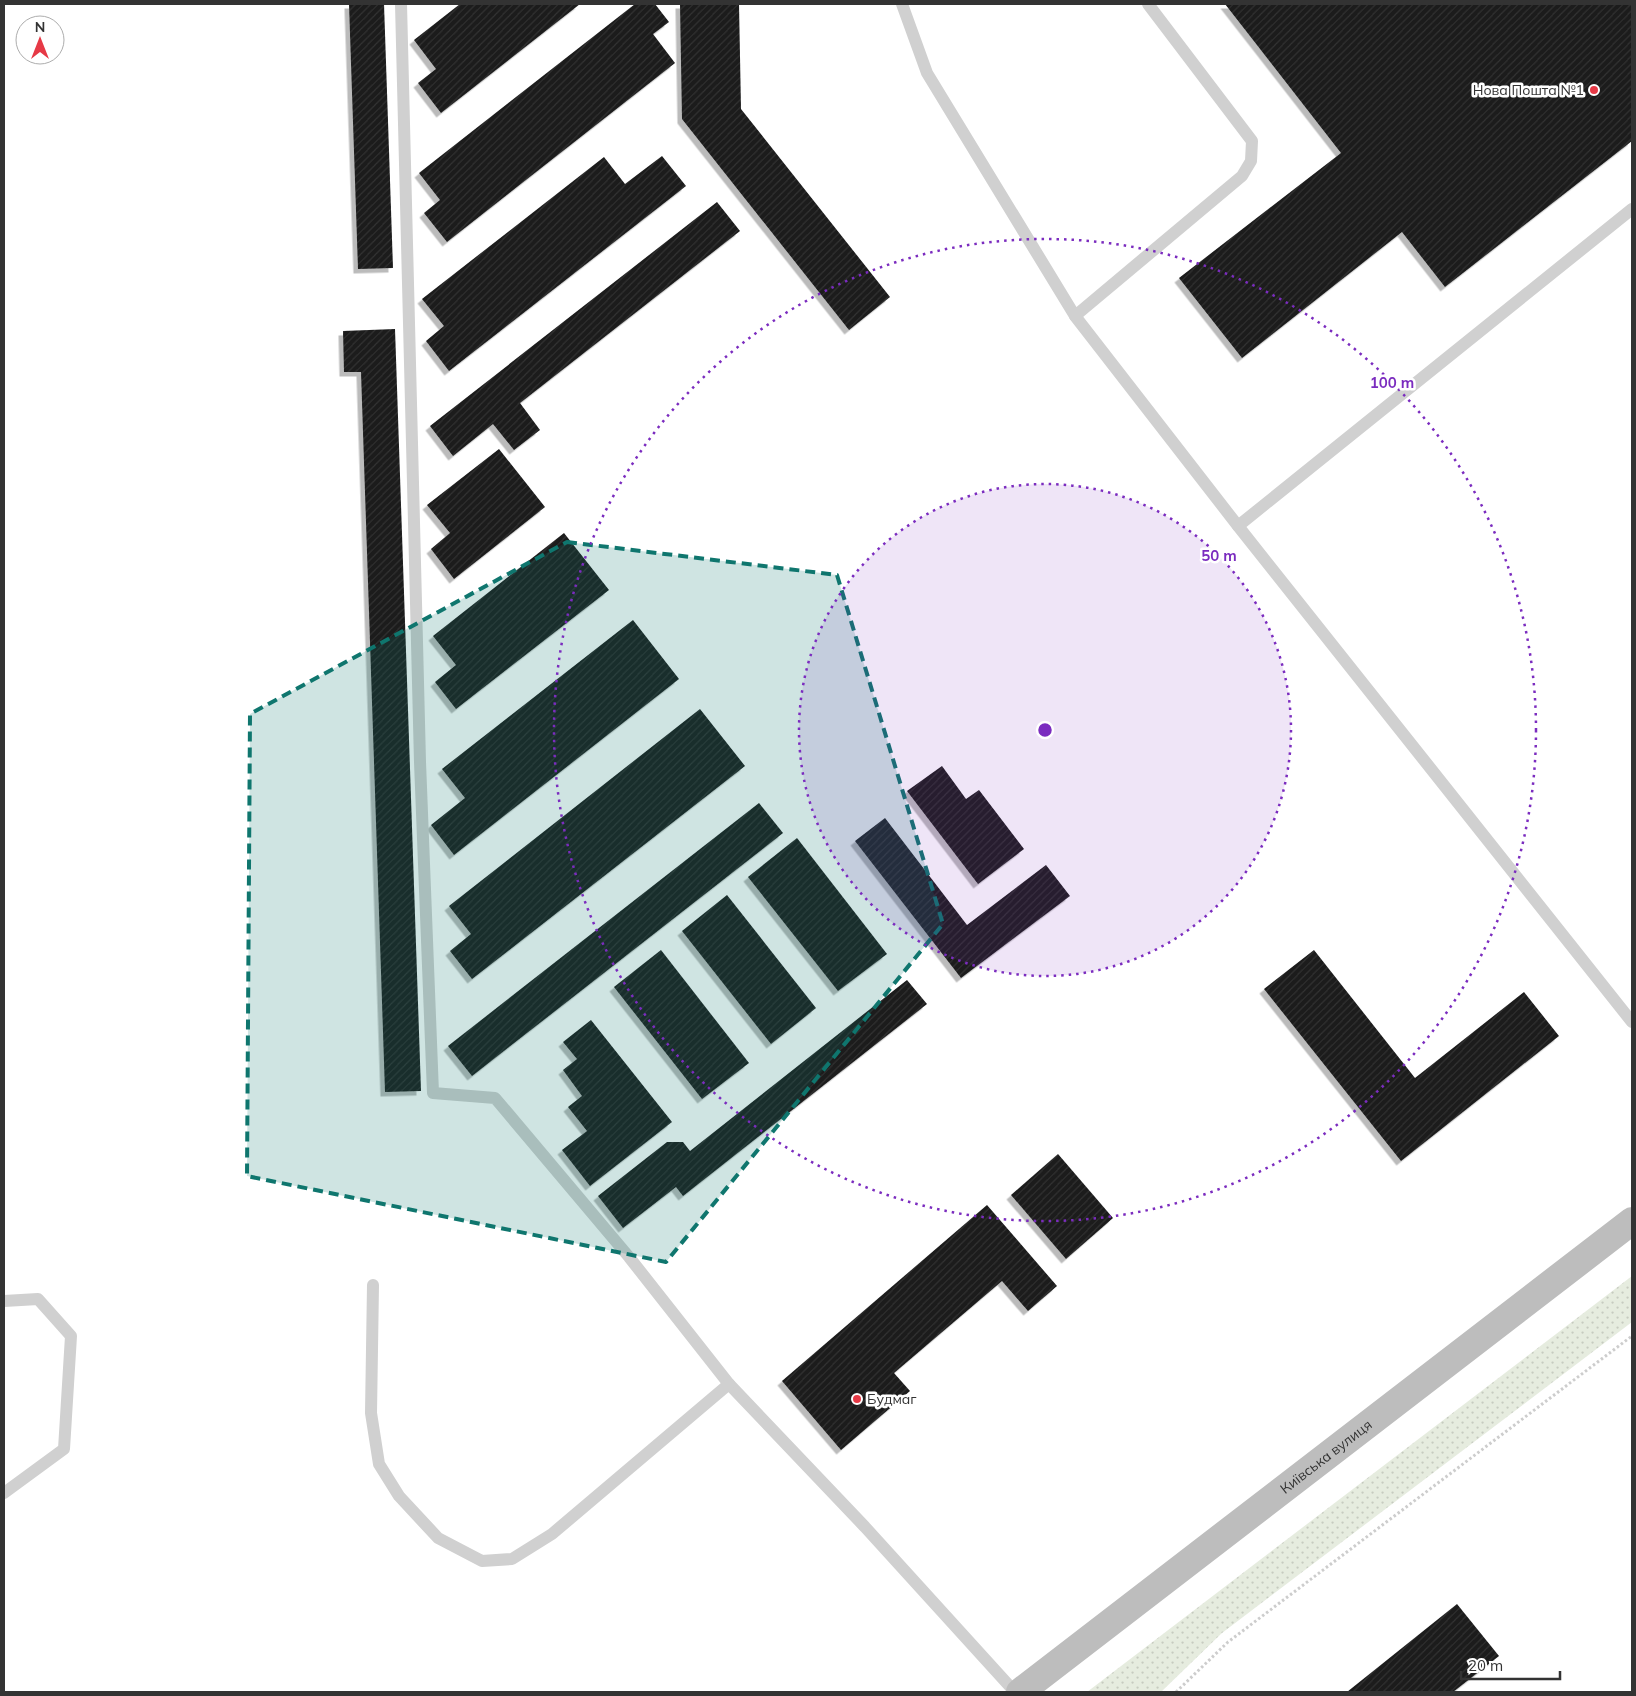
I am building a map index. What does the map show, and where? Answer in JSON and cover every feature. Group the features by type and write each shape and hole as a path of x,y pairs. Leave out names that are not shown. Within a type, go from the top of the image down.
{"main road":[{"name":"Київська вулиця","path":"1020,1692 1632,1220"}],"lane":[{"path":"400,4 420,762 433,1094 495,1098 629,1257 729,1384 865,1527 1015,1692"},
{"path":"902,4 927,73 1075,316 1238,526 1632,1022"},
{"path":"1075,316 1242,176 1251,161 1252,141 1148,4"},
{"path":"1238,526 1632,209"},
{"path":"372,1285 371,1413 379,1464 399,1496 438,1538 482,1561 512,1559 552,1534 729,1384"},
{"path":"4,1300 38,1299 71,1336 64,1449 4,1493"}],"path":[{"path":"1176,1692 1228,1642 1632,1336"}],"highlighted area":[{"path":"567,542 837,575 943,924 666,1262 247,1176 250,714"}],"shaded area":[{"path":"1632,1276 1632,1322 1222,1633 1161,1692 1087,1692"}],"building":[{"path":"349,4 384,4 393,268 358,269"},
{"path":"460,4 580,4 441,113 418,83 436,69 414,40"},
{"path":"635,4 655,4 669,22 653,34 675,63 447,242 424,213 440,200 419,173"},
{"path":"680,4 739,4 741,109 890,297 849,330 682,119"},
{"path":"1225,4 1632,4 1632,141 1445,287 1402,232 1242,358 1179,278 1341,153"},
{"path":"662,156 686,186 449,371 426,341 444,326 422,299 604,157 625,184"},
{"path":"717,202 740,231 520,403 540,430 514,450 493,424 453,456 430,426"},
{"path":"395,329 421,1091 385,1092 361,372 344,372 343,331"},
{"path":"499,449 545,507 454,579 431,549 450,533 427,505"},
{"path":"564,533 609,590 456,709 435,682 456,665 433,636"},
{"path":"633,620 679,679 454,855 431,825 465,798 442,769"},
{"path":"700,709 745,766 472,979 450,951 471,934 449,906"},
{"path":"942,766 966,799 979,790 1024,849 978,884 907,791"},
{"path":"759,803 783,833 472,1076 448,1046"},
{"path":"885,818 967,925 1046,865 1070,896 961,978 855,841"},
{"path":"797,838 887,954 838,991 748,877"},
{"path":"727,895 816,1008 771,1044 682,931"},
{"path":"661,950 749,1063 702,1099 614,987"},
{"path":"1314,950 1415,1078 1524,992 1559,1036 1401,1161 1264,989"},
{"path":"907,980 927,1004 683,1196 676,1187 623,1228 598,1196 667,1142 683,1142 690,1151"},
{"path":"591,1020 672,1122 590,1186 562,1150 587,1131 568,1107 582,1096 563,1070 577,1059 563,1042"},
{"path":"1058,1154 1113,1218 1066,1259 1011,1195"},
{"path":"987,1205 1057,1286 1028,1311 1002,1281 894,1373 910,1391 841,1450 782,1381"},
{"path":"1457,1604 1499,1656 1453,1692 1347,1692"}],"place":[{"name":"Нова Пошта №1","path":"1594,90"},
{"name":"Будмаг","path":"857,1399"}]}
